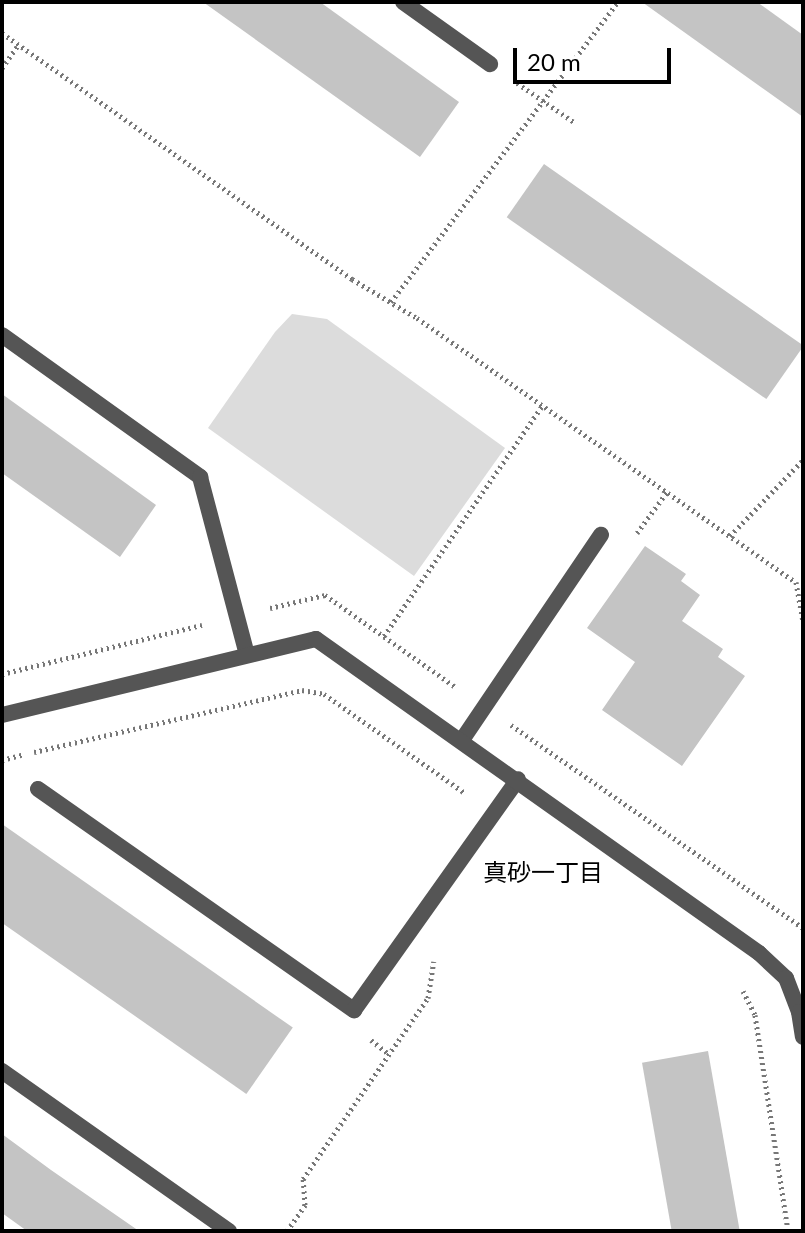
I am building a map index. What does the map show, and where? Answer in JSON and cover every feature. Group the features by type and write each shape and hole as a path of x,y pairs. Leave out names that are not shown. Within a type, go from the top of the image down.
{"street":[{"path":"403,2 490,64"},
{"path":"2,335 200,477 247,655"},
{"path":"462,740 601,535"},
{"path":"2,715 316,639 518,779 759,953 786,978 799,1012 803,1037"},
{"path":"38,789 354,1010 518,779"},
{"path":"2,1071 229,1231"}],"path":[{"path":"391,302 618,2"},
{"path":"2,33 352,279 543,405 796,582 803,620"},
{"path":"2,68 19,44"},
{"path":"490,64 574,122"},
{"path":"384,636 543,405"},
{"path":"730,536 803,460"},
{"path":"287,1231 305,1205 303,1179 428,998 436,946"}],"shaded area":[{"path":"292,314 327,319 505,448 414,576 208,428 275,332"}],"building":[{"path":"203,2 320,2 459,102 420,157"},
{"path":"642,2 757,2 803,35 803,117"},
{"path":"544,164 803,345 766,399 507,217"},
{"path":"2,394 156,505 120,557 2,473"},
{"path":"645,546 686,574 681,581 700,595 682,621 723,649 718,657 745,676 682,766 602,710 635,662 587,628"},
{"path":"2,824 293,1028 246,1094 2,923"},
{"path":"708,1051 740,1231 672,1231 642,1063"},
{"path":"2,1134 139,1231 27,1231 2,1213"}],"district":[{"name":"真砂一丁目","path":"543,872"}]}
